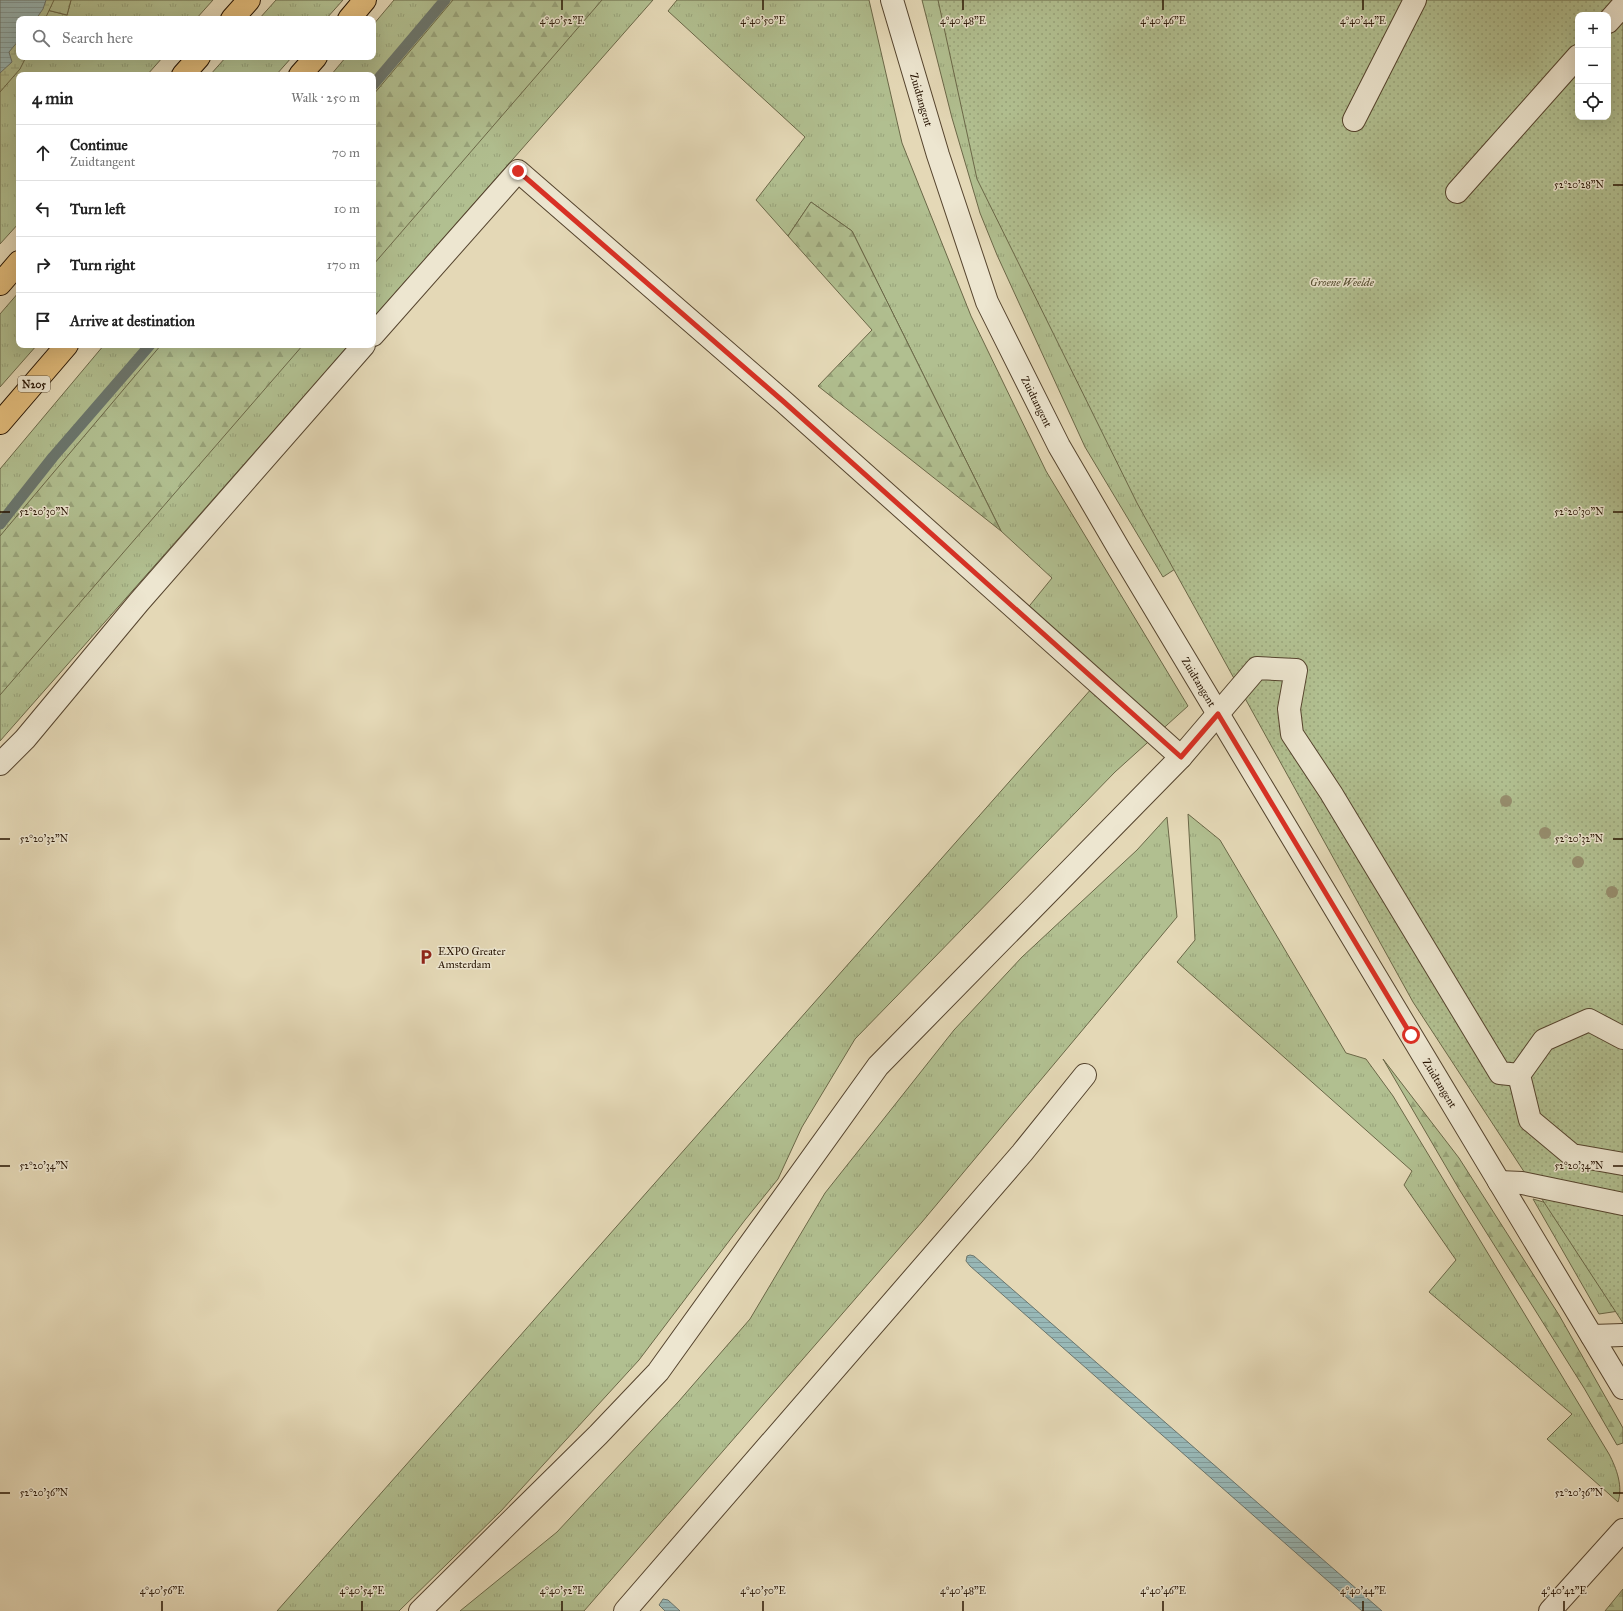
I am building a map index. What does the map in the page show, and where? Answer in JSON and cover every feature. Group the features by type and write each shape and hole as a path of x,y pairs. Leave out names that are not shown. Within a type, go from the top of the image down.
{"highway":[{"path":"235,16 249,0"},
{"path":"352,16 365,0"},
{"path":"186,72 196,60"},
{"path":"303,72 313,60"},
{"path":"0,284 16,265"},
{"name":"N205","path":"0,423 64,348"}],"street":[{"name":"Zuidtangent","path":"892,0 938,155 987,302 1059,446 1118,549 1623,1388"},
{"path":"1354,120 1415,0"},
{"path":"1611,18 1623,4"},
{"path":"1457,192 1575,59"},
{"path":"376,332 518,171 784,402 1181,757"},
{"path":"0,764 24,738 144,596 361,348"},
{"path":"420,1611 598,1435 658,1372 878,1066 1181,757 1257,668 1296,670 1289,709 1292,734 1331,793 1500,1073 1519,1075"},
{"path":"1623,1038 1589,1020 1544,1040 1519,1075 1530,1120 1572,1155 1623,1164"},
{"path":"625,1611 1022,1153 1085,1075"},
{"path":"1499,1182 1522,1183 1623,1204"},
{"path":"1592,1336 1623,1335"},
{"path":"1550,1611 1623,1530"}],"green space":[{"path":"7,0 54,0 46,16 16,16 16,60 24,60 20,69 0,92 0,9"},
{"path":"46,0 71,0 67,15 43,9"},
{"path":"71,0 213,0 199,16 38,16 43,9 67,15"},
{"path":"276,0 343,0 329,16 262,16"},
{"path":"394,0 653,0 376,315 376,72 334,72 344,60 376,60 376,21"},
{"path":"453,0 602,0 376,262 376,91"},
{"path":"677,0 869,0 902,143 971,316 1046,471 1188,706 1115,772 855,1039 802,1127 778,1179 745,1220 639,1360 501,1511 399,1611 277,1611 1100,679 1026,610 1052,578 1001,531 852,231 811,202 788,236 756,200 805,137 668,11"},
{"path":"922,0 971,0 1228,534 1163,577 1085,447 997,255 980,213 952,118"},
{"name":"Groene Weelde","path":"938,0 1623,0 1623,1323 1413,1002 1137,503 977,179"},
{"path":"16,60 160,60 150,72 16,72 16,226 0,244 0,73"},
{"path":"223,60 289,60 279,72 213,72"},
{"path":"811,202 852,231 1001,531 818,386 872,330 788,236"},
{"path":"16,295 16,348 34,348 0,387 0,314"},
{"path":"101,348 346,348 0,741 0,469"},
{"path":"158,348 300,348 0,695 0,536"},
{"path":"1188,814 1220,840 1346,1053 1366,1059 1393,1096 1609,1454 1618,1478 1620,1490 1618,1502 1547,1439 1572,1414 1429,1292 1456,1260 1404,1185 1412,1171 1177,962 1195,940"},
{"path":"1167,817 1177,917 922,1222 584,1611 460,1611 557,1532 679,1401 750,1319 825,1193 954,1030 1022,957 1137,850"},
{"path":"1383,1059 1459,1158 1559,1315 1623,1428 1623,1443 1617,1445 1584,1388 1459,1189"},
{"path":"1533,1199 1623,1225 1619,1311 1599,1314"},
{"path":"1623,1589 1623,1611 1605,1611"}],"water":[{"path":"0,0 46,0 43,9 38,16 16,16 16,44 9,52 12,62 0,73"},
{"path":"967,1256 974,1256 1382,1611 1362,1611 970,1266 966,1261"},
{"path":"663,1599 668,1600 680,1611 665,1611 659,1605"}],"waterway":[{"path":"376,81 445,0"},
{"path":"0,524 53,457 147,348"}],"place":[{"name":"EXPO Greater Amsterdam","path":"426,957"}],"route":[{"path":"518,171 784,402 1181,757 1218,714 1411,1035"}]}
